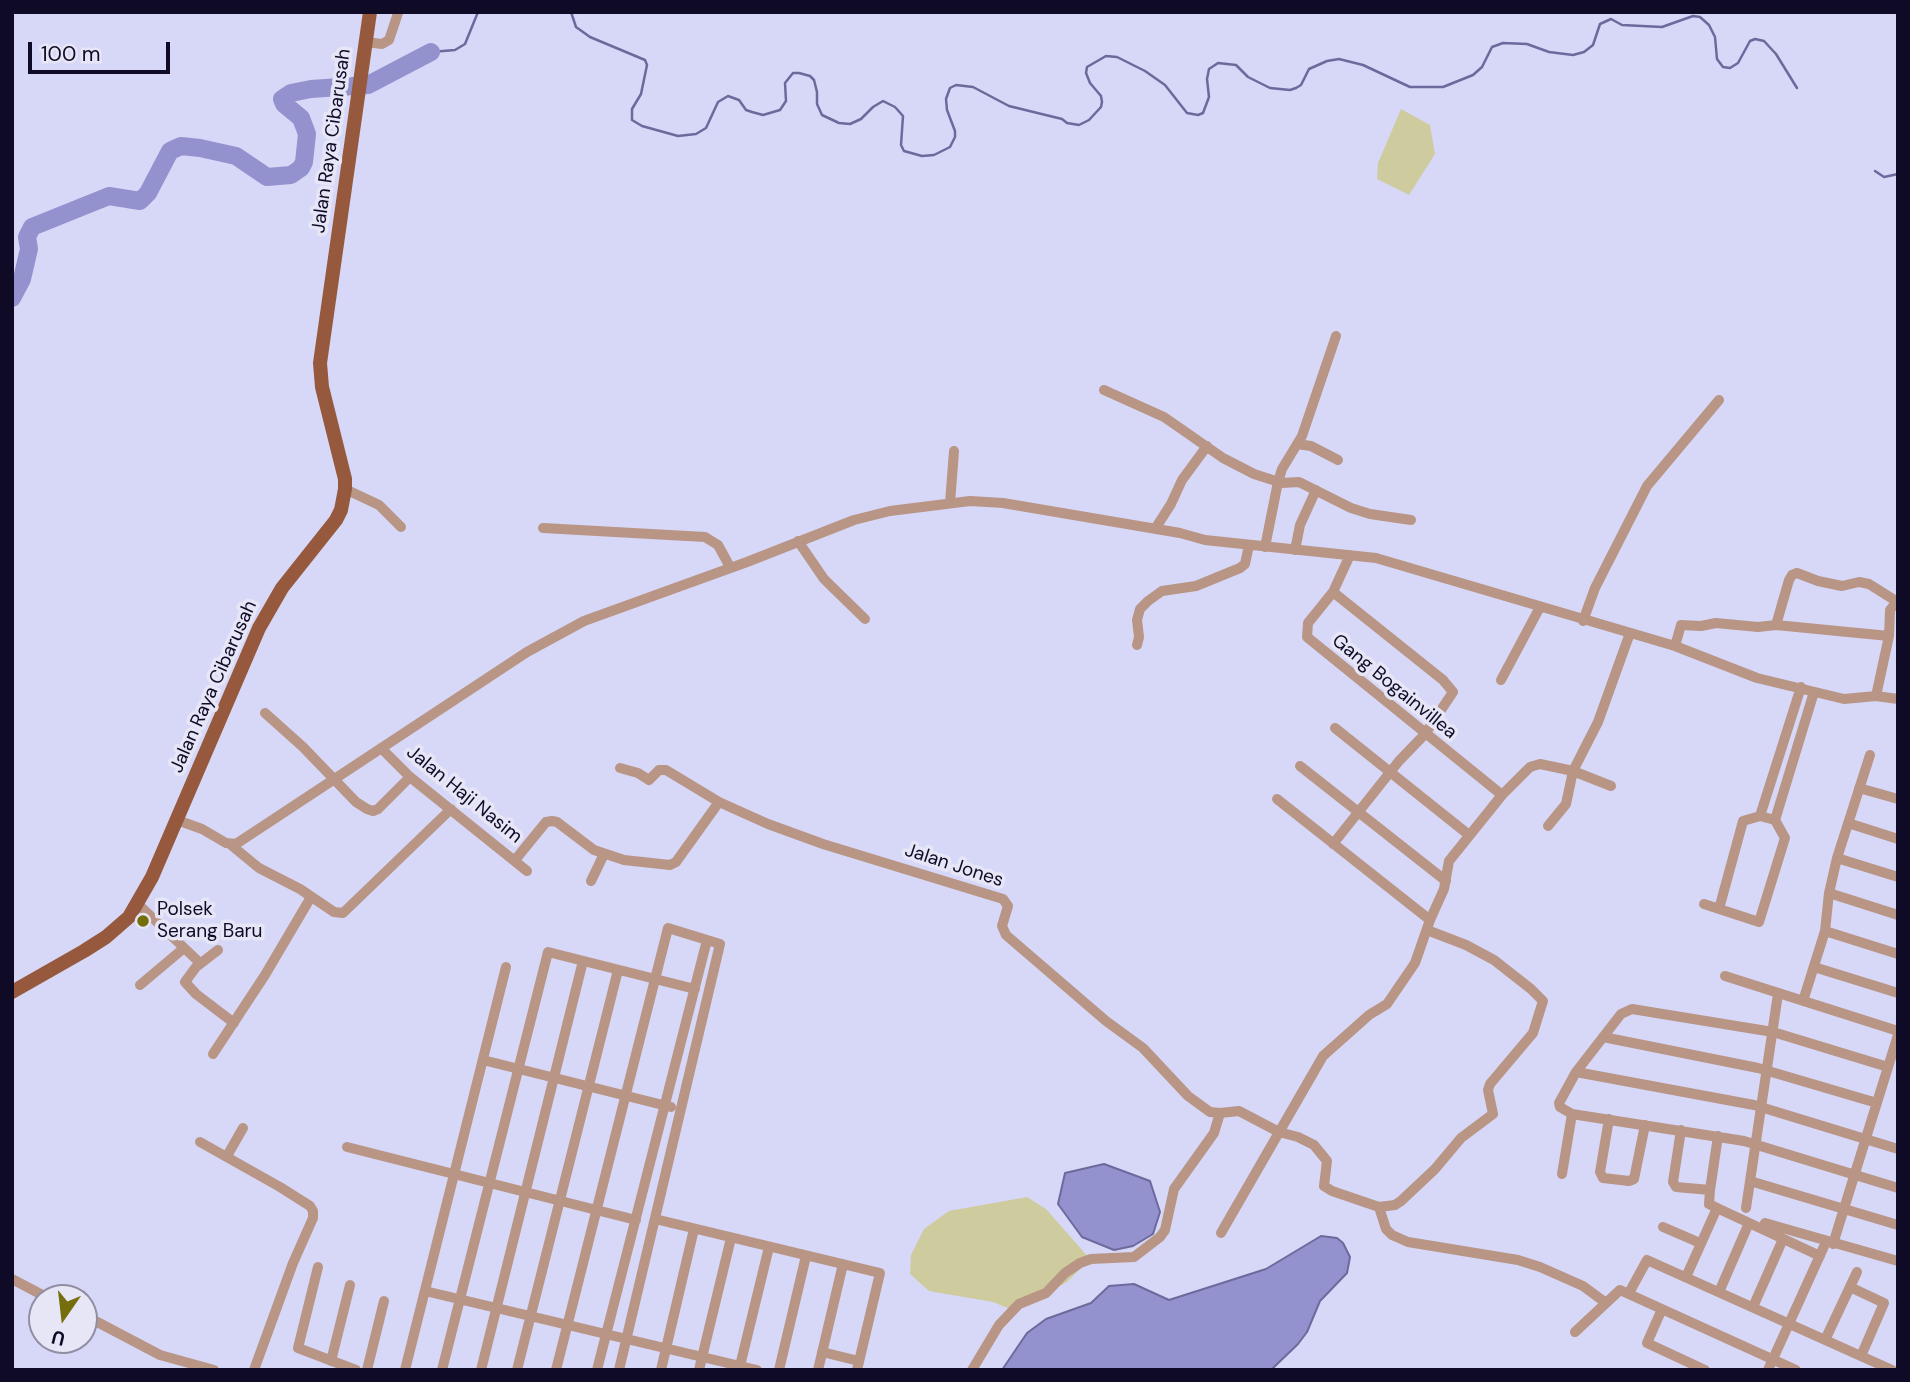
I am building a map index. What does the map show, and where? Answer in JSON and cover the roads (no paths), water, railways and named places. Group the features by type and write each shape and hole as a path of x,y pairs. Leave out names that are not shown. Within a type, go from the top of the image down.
{"main road":[{"name":"Jalan Raya Cibarusah","path":"12,992 54,970 106,937 124,923 138,904 177,820 258,628 282,588 341,510 345,489 343,471 323,394 320,363 370,12"}],"street":[{"path":"366,42 382,44 389,40 398,13"},
{"path":"1265,547 1282,469 1304,432 1336,336"},
{"path":"1104,390 1164,417 1248,471 1278,482 1299,482 1342,505 1370,514 1411,520"},
{"path":"1583,621 1595,588 1647,486 1719,400"},
{"path":"1297,444 1311,446 1338,460"},
{"path":"1155,529 1182,480 1207,446"},
{"path":"950,503 954,451"},
{"path":"345,489 379,505 401,527"},
{"path":"1295,550 1300,525 1316,490"},
{"path":"231,845 565,630 611,610 866,517 950,503 1003,503 1205,540 1394,562 1583,621 1675,646 1757,678 1844,699 1877,696 1898,699"},
{"path":"543,528 705,537 718,545 730,567"},
{"path":"798,541 824,579 865,620"},
{"path":"1137,645 1137,620 1140,609 1148,601 1162,591 1196,586 1240,568 1245,564 1249,545"},
{"name":"Gang Bogainvillea","path":"1350,555 1333,592 1308,623 1307,637 1503,795"},
{"path":"1776,625 1789,580 1797,573 1842,586 1859,582 1869,584 1897,600 1890,610 1889,636 1877,696"},
{"path":"1333,592 1451,688 1451,698 1425,734 1333,844"},
{"path":"1501,680 1539,607"},
{"path":"1675,646 1681,625 1701,626 1716,623 1758,627 1776,625 1889,636"},
{"path":"1548,826 1566,804 1573,771 1598,722 1630,634"},
{"path":"1760,816 1801,687"},
{"path":"1704,904 1759,922 1785,838 1775,820 1814,692"},
{"path":"265,713 303,747 356,802 373,811 410,777"},
{"path":"1335,728 1469,835"},
{"name":"Jalan Haji Nasim","path":"381,748 410,777 515,860 546,822 552,821 557,822 588,847 604,854 624,860 670,864 676,862 719,802"},
{"path":"1803,1001 1825,931 1829,893 1837,858 1870,755"},
{"path":"1221,1233 1324,1056 1369,1015 1390,1001 1415,963 1446,881 1449,861 1503,795 1535,765 1545,764 1573,771 1611,786"},
{"path":"1300,766 1446,881"},
{"name":"Jalan Jones","path":"620,768 638,773 649,780 659,770 666,770 719,802 768,824 823,844 1003,899 1008,906 1002,926 1006,935 1106,1021 1155,1058 1188,1096 1210,1112 1220,1114 1232,1110 1246,1113 1279,1132 1308,1141 1327,1161 1324,1186 1379,1208"},
{"path":"1859,788 1898,799"},
{"path":"1277,799 1428,925 1494,960 1543,1001 1533,1033 1490,1084 1488,1090 1493,1114 1461,1138 1435,1169 1401,1201 1379,1208 1386,1229 1408,1242 1484,1254 1540,1267 1583,1286 1606,1303"},
{"path":"177,820 191,823 231,845 259,868 334,912 347,912 422,834 451,809"},
{"path":"1719,909 1743,821 1760,816 1775,820"},
{"path":"1848,823 1898,839"},
{"path":"591,881 604,854"},
{"path":"1837,858 1898,877"},
{"path":"515,860 527,871"},
{"path":"1829,893 1898,915"},
{"path":"213,1054 311,897"},
{"path":"138,904 200,963"},
{"path":"556,1370 668,928 720,944 619,1370"},
{"path":"1825,931 1898,954"},
{"path":"597,1370 707,940"},
{"path":"140,985 184,948"},
{"path":"218,950 200,963 185,982 196,994 234,1023"},
{"path":"442,1370 548,952 695,989"},
{"path":"481,1370 583,961"},
{"path":"405,1370 506,967"},
{"path":"1814,967 1898,993"},
{"path":"517,1370 618,970"},
{"path":"1725,976 1898,1033 1844,1209 1770,1364"},
{"path":"1746,1208 1778,994"},
{"path":"1888,1068 1773,1032 1632,1009 1621,1014 1603,1037 1576,1072 1559,1103 1560,1107 1573,1114 1756,1144 1898,1188"},
{"path":"1603,1037 1767,1070 1877,1103"},
{"path":"483,1060 681,1110"},
{"path":"1576,1072 1761,1107 1898,1149"},
{"path":"972,1370 999,1325 1018,1304 1046,1293 1065,1273 1080,1263 1091,1259 1135,1257 1160,1237 1165,1230 1174,1189 1214,1133 1220,1114"},
{"path":"1562,1174 1573,1114"},
{"path":"1609,1119 1600,1172 1603,1178 1629,1181 1634,1179 1645,1125"},
{"path":"227,1156 243,1128"},
{"path":"1681,1130 1674,1182 1676,1187 1710,1190"},
{"path":"1718,1136 1709,1205 1820,1256"},
{"path":"200,1142 310,1206 313,1211 313,1219 288,1276 254,1370"},
{"path":"347,1147 636,1220"},
{"path":"1750,1181 1898,1225"},
{"path":"1686,1277 1717,1208"},
{"path":"655,1219 880,1273 858,1366 822,1352"},
{"path":"1719,1292 1749,1223"},
{"path":"1762,1229 1765,1223 1898,1261"},
{"path":"1664,1227 1700,1243"},
{"path":"661,1370 694,1229"},
{"path":"699,1370 731,1238"},
{"path":"1752,1307 1783,1238"},
{"path":"739,1368 769,1247"},
{"path":"779,1370 806,1255"},
{"path":"1629,1293 1647,1260 1892,1370"},
{"path":"818,1370 843,1264"},
{"path":"318,1268 298,1349 356,1370"},
{"path":"1825,1340 1857,1272"},
{"path":"12,1279 28,1287"},
{"path":"331,1361 350,1285"},
{"path":"1850,1287 1884,1303 1861,1356"},
{"path":"1575,1332 1620,1290 1770,1364 1796,1370"},
{"path":"425,1291 739,1368 757,1370"},
{"path":"367,1370 384,1301"},
{"path":"1662,1309 1647,1343 1705,1370"},
{"path":"98,1322 160,1355 215,1370"}],"water":[{"path":"1104,1164 1150,1181 1160,1212 1153,1234 1133,1246 1114,1250 1082,1237 1058,1204 1065,1173"},
{"path":"1321,1236 1337,1238 1343,1243 1350,1257 1347,1273 1320,1301 1307,1332 1298,1344 1271,1370 1002,1370 1027,1333 1046,1319 1091,1303 1109,1286 1134,1284 1169,1300 1266,1269"}],"waterway":[{"path":"431,52 455,50 465,44 478,12"},
{"path":"571,12 576,27 590,37 645,60 647,65 641,94 632,109 632,120 642,126 678,136 696,134 706,128 718,102 728,96 739,100 746,110 763,115 780,110 786,101 785,83 793,73 799,73 814,80 817,104 822,115 839,123 850,124 861,119 883,101 895,107 903,116 901,145 904,151 922,156 934,155 950,147 955,137 946,99 950,88 956,85 973,87 1009,106 1062,119 1067,123 1079,125 1089,120 1101,107 1102,102 1101,96 1090,83 1087,67 1106,56 1117,57 1145,71 1165,85 1187,113 1198,115 1203,113 1209,97 1209,69 1218,63 1236,65 1248,77 1270,88 1296,88 1301,85 1309,69 1339,59 1363,65 1410,87 1443,87 1473,75 1482,67 1492,47 1503,43 1527,44 1549,52 1573,55 1584,52 1593,45 1600,24 1611,19 1622,25 1662,27 1693,16 1700,17 1709,25 1715,37 1717,59 1723,67 1730,68 1738,63 1750,41 1764,41 1776,54 1797,88"},
{"path":"12,298 22,279 29,249 27,237 32,227 109,196 140,201 148,193 170,151 181,146 236,156 267,177 291,175 301,168 304,162 307,134 301,118 284,104 282,99 291,93 311,89 368,85 431,52"},
{"path":"1875,171 1884,177 1898,174"}],"place":[{"name":"Polsek Serang Baru","path":"143,921"}]}
